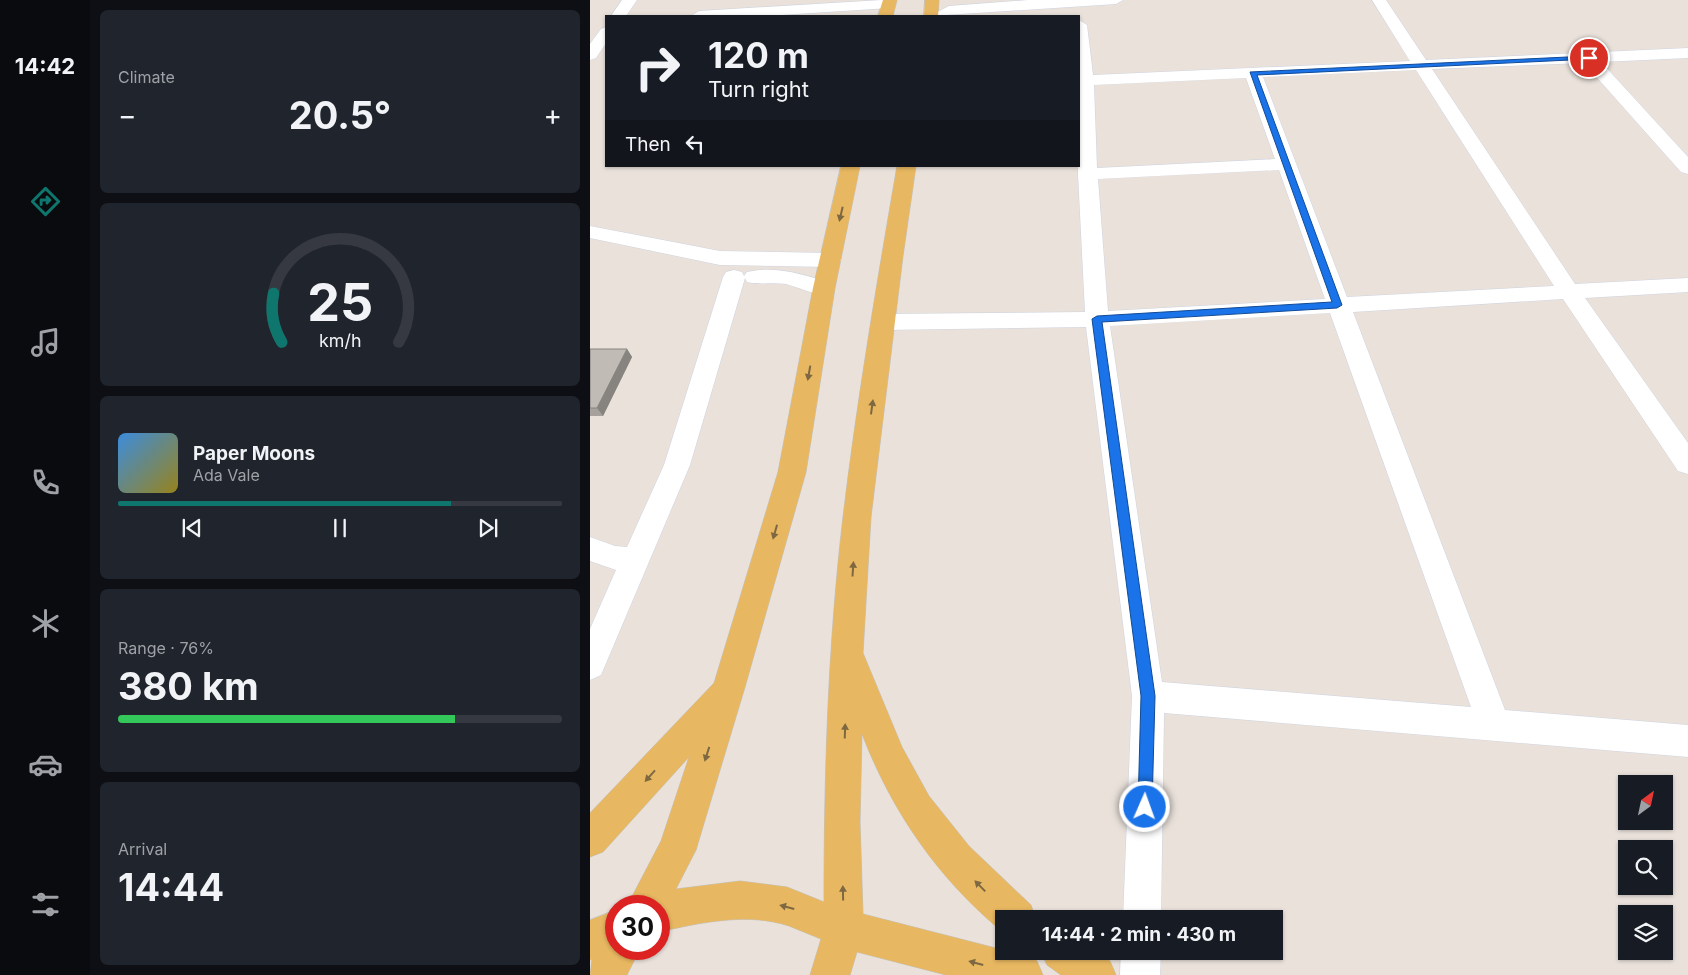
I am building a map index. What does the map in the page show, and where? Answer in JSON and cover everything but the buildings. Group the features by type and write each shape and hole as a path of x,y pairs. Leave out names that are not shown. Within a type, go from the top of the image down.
{"main road":[{"path":"931,15 932,0"},
{"path":"652,895 677,850 729,687 792,472 824,288 851,167"},
{"path":"830,975 844,928 842,822 848,651 857,518 883,322 907,167"},
{"path":"848,651 883,745 905,789 936,836 982,889 1006,910"},
{"path":"590,839 630,798 729,687"},
{"path":"670,910 690,905 740,900 787,906 844,928 1023,975"},
{"path":"590,940 605,934"},
{"path":"604,975 613,960"},
{"path":"1074,960 1096,975"}],"street":[{"path":"619,15 630,0"},
{"path":"940,15 949,10 978,3 1077,11 1116,0"},
{"path":"1379,0 1569,292 1688,464"},
{"path":"720,15 888,7"},
{"path":"590,23 605,22"},
{"path":"590,55 605,33"},
{"path":"1080,37 1085,80 1088,174 1097,319 1148,696 1142,910"},
{"path":"1085,80 1688,53"},
{"path":"1589,58 1688,168"},
{"path":"1253,73 1337,305 1494,725"},
{"path":"1088,174 1286,164"},
{"path":"590,232 720,258 830,260"},
{"path":"590,245 734,277 785,277 824,288"},
{"path":"590,665 677,465 734,277"},
{"path":"883,322 1097,319 1688,285"},
{"path":"590,549 614,558 636,560"},
{"path":"1148,696 1688,741"},
{"path":"1140,975 1141,960"}],"route":[{"path":"1145,807 1148,696 1097,319 1337,305 1253,73 1589,58"}]}
